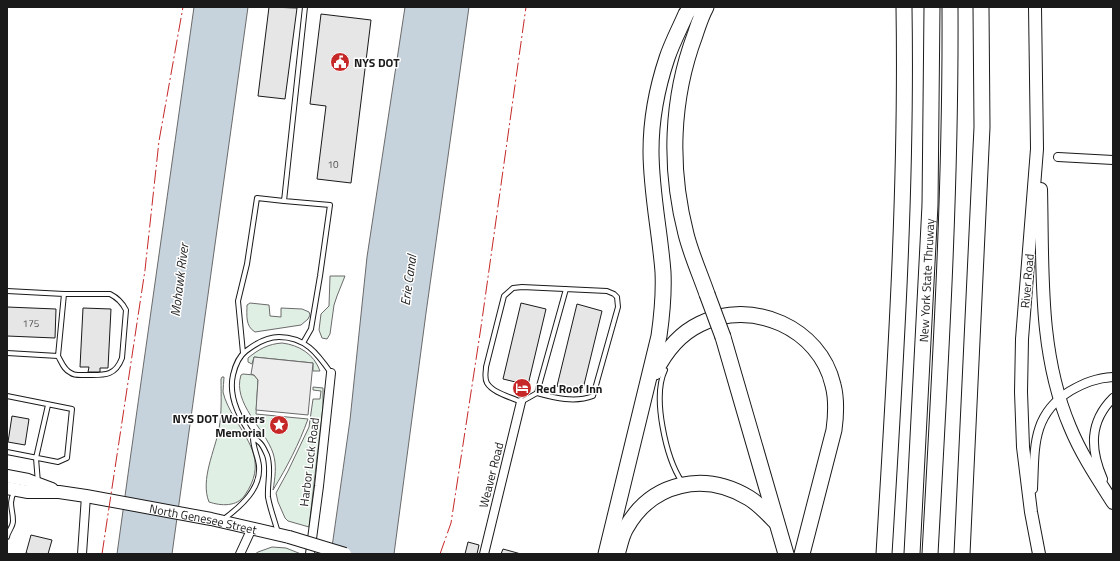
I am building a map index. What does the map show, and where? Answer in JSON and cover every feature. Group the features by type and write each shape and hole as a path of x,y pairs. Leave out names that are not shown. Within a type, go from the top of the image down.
{"highway":[{"path":"606,554 659,336 663,304 663,272 653,187 651,152 653,121 658,92 667,58 686,14 691,7"},
{"path":"706,7 686,58 680,89 676,117 675,161 678,198 686,235 723,337 786,554"},
{"path":"884,554 901,222 905,59 904,7"},
{"name":"New York State Thruway","path":"912,554 930,205 932,7"},
{"name":"New York State Thruway","path":"930,554 944,284 950,93 950,7"},
{"path":"962,554 982,127 981,7"},
{"path":"645,393 664,356 672,346 687,332 700,323 722,315 737,314 760,316 784,324 804,336 816,350 828,370 834,385 836,409 834,430 802,554"},
{"path":"617,554 625,529 638,510 653,498 684,484 700,482 715,484 733,490 750,498 766,511 777,524"}],"main road":[{"name":"River Road","path":"1034,7 1037,149 1022,339 1021,384 1023,447 1031,512 1039,554"},
{"path":"1037,149 1041,179 1045,330 1050,359 1069,426 1085,459 1113,502"},
{"name":"North Genesee Street","path":"7,476 28,480 59,492"},
{"name":"North Genesee Street","path":"11,489 28,492 59,492 86,496 216,520 284,536 345,554"}],"street":[{"path":"1058,157 1113,160"},
{"name":"Harbor Lock Road","path":"310,554 331,373"},
{"path":"1031,512 1035,447 1038,431 1043,418 1048,410 1060,398 1084,382 1113,377"},
{"path":"1113,398 1107,404 1097,421 1094,435 1095,456 1113,502"},
{"name":"Weaver Road","path":"484,554 521,402"},
{"path":"82,554 86,496"},
{"path":"240,554 252,528"}],"lane":[{"path":"284,201 305,7"},
{"path":"243,353 238,301 247,264 257,198 330,205 320,276 310,329 303,343"},
{"path":"537,393 554,398 584,399 593,396 618,306 618,297 606,291 566,289 522,287 513,288 504,296 486,366 485,376 491,388 521,402 537,393 566,289"},
{"path":"7,291 64,294 110,294 117,298 126,310 122,358 120,364 113,372 105,375 72,374 65,369 58,356 64,294"},
{"path":"671,355 687,332"},
{"path":"284,536 270,506 268,496 270,472 268,456 260,443 253,438 237,412 232,398 231,383 236,363 243,353 255,344 274,337 287,337 303,343 315,352 331,373"},
{"path":"7,353 58,356"},
{"path":"666,367 663,373 659,394 660,416 672,464 676,474 684,484"},
{"path":"7,397 72,410 67,458 58,462 7,452"},
{"path":"38,484 36,458 48,404"},
{"path":"216,520 239,507 252,493 256,483 259,465 253,446 253,438"},
{"path":"7,537 13,522 10,505 11,489"}],"green space":[{"path":"330,276 345,276 334,305 330,334 327,339 322,338 319,330 321,314 329,306"},
{"path":"250,303 269,305 270,316 281,317 281,308 302,309 309,312 310,315 301,325 255,332 250,327 247,320 247,305"},
{"path":"282,343 305,351 314,360 320,371 313,371 313,363 254,357 252,364 248,362 248,358 260,350 272,344"},
{"path":"241,375 254,375 258,380 256,414 308,419 301,437 273,490 275,462 273,453 245,406 241,396 239,385"},
{"path":"222,377 224,377 223,392 225,399 246,437 254,455 255,464 255,474 242,499 233,504 224,505 209,502 206,484 209,465 220,423"},
{"path":"313,387 323,388 323,406 309,527 288,521 285,518 276,493 309,427 313,399 320,399 321,391 313,390"},
{"path":"272,547 286,548 301,554 255,554"}],"shaded area":[{"path":"254,357 313,363 308,415 256,410 258,380 251,374"}],"water":[{"name":"Mohawk River","path":"194,7 248,7 172,554 117,554 130,460"},
{"name":"Erie Canal","path":"405,7 469,7 394,554 331,554 350,420 367,257"}],"building":[{"path":"269,7 297,8 285,99 258,96"},
{"name":"NYS DOT","path":"321,14 371,20 351,183 317,179 326,106 310,104"},
{"path":"521,303 546,309 528,385 503,379"},
{"path":"577,304 602,311 582,393 557,386"},
{"path":"7,307 56,309 55,338 7,336"},
{"path":"83,308 111,309 108,368 100,368 100,372 88,372 89,367 80,367"},
{"path":"12,416 29,419 25,445 8,442"},
{"path":"31,535 52,540 48,554 26,553"},
{"path":"468,542 479,545 477,554 465,554"},
{"path":"503,549 521,554 501,554"}],"power":[{"path":"102,554 145,270 159,141 183,7"},
{"path":"440,554 451,523 481,327 526,7"}],"place":[{"name":"NYS DOT","path":"340,62"},
{"name":"Red Roof Inn","path":"522,388"},
{"name":"NYS DOT Workers Memorial","path":"279,425"}]}
